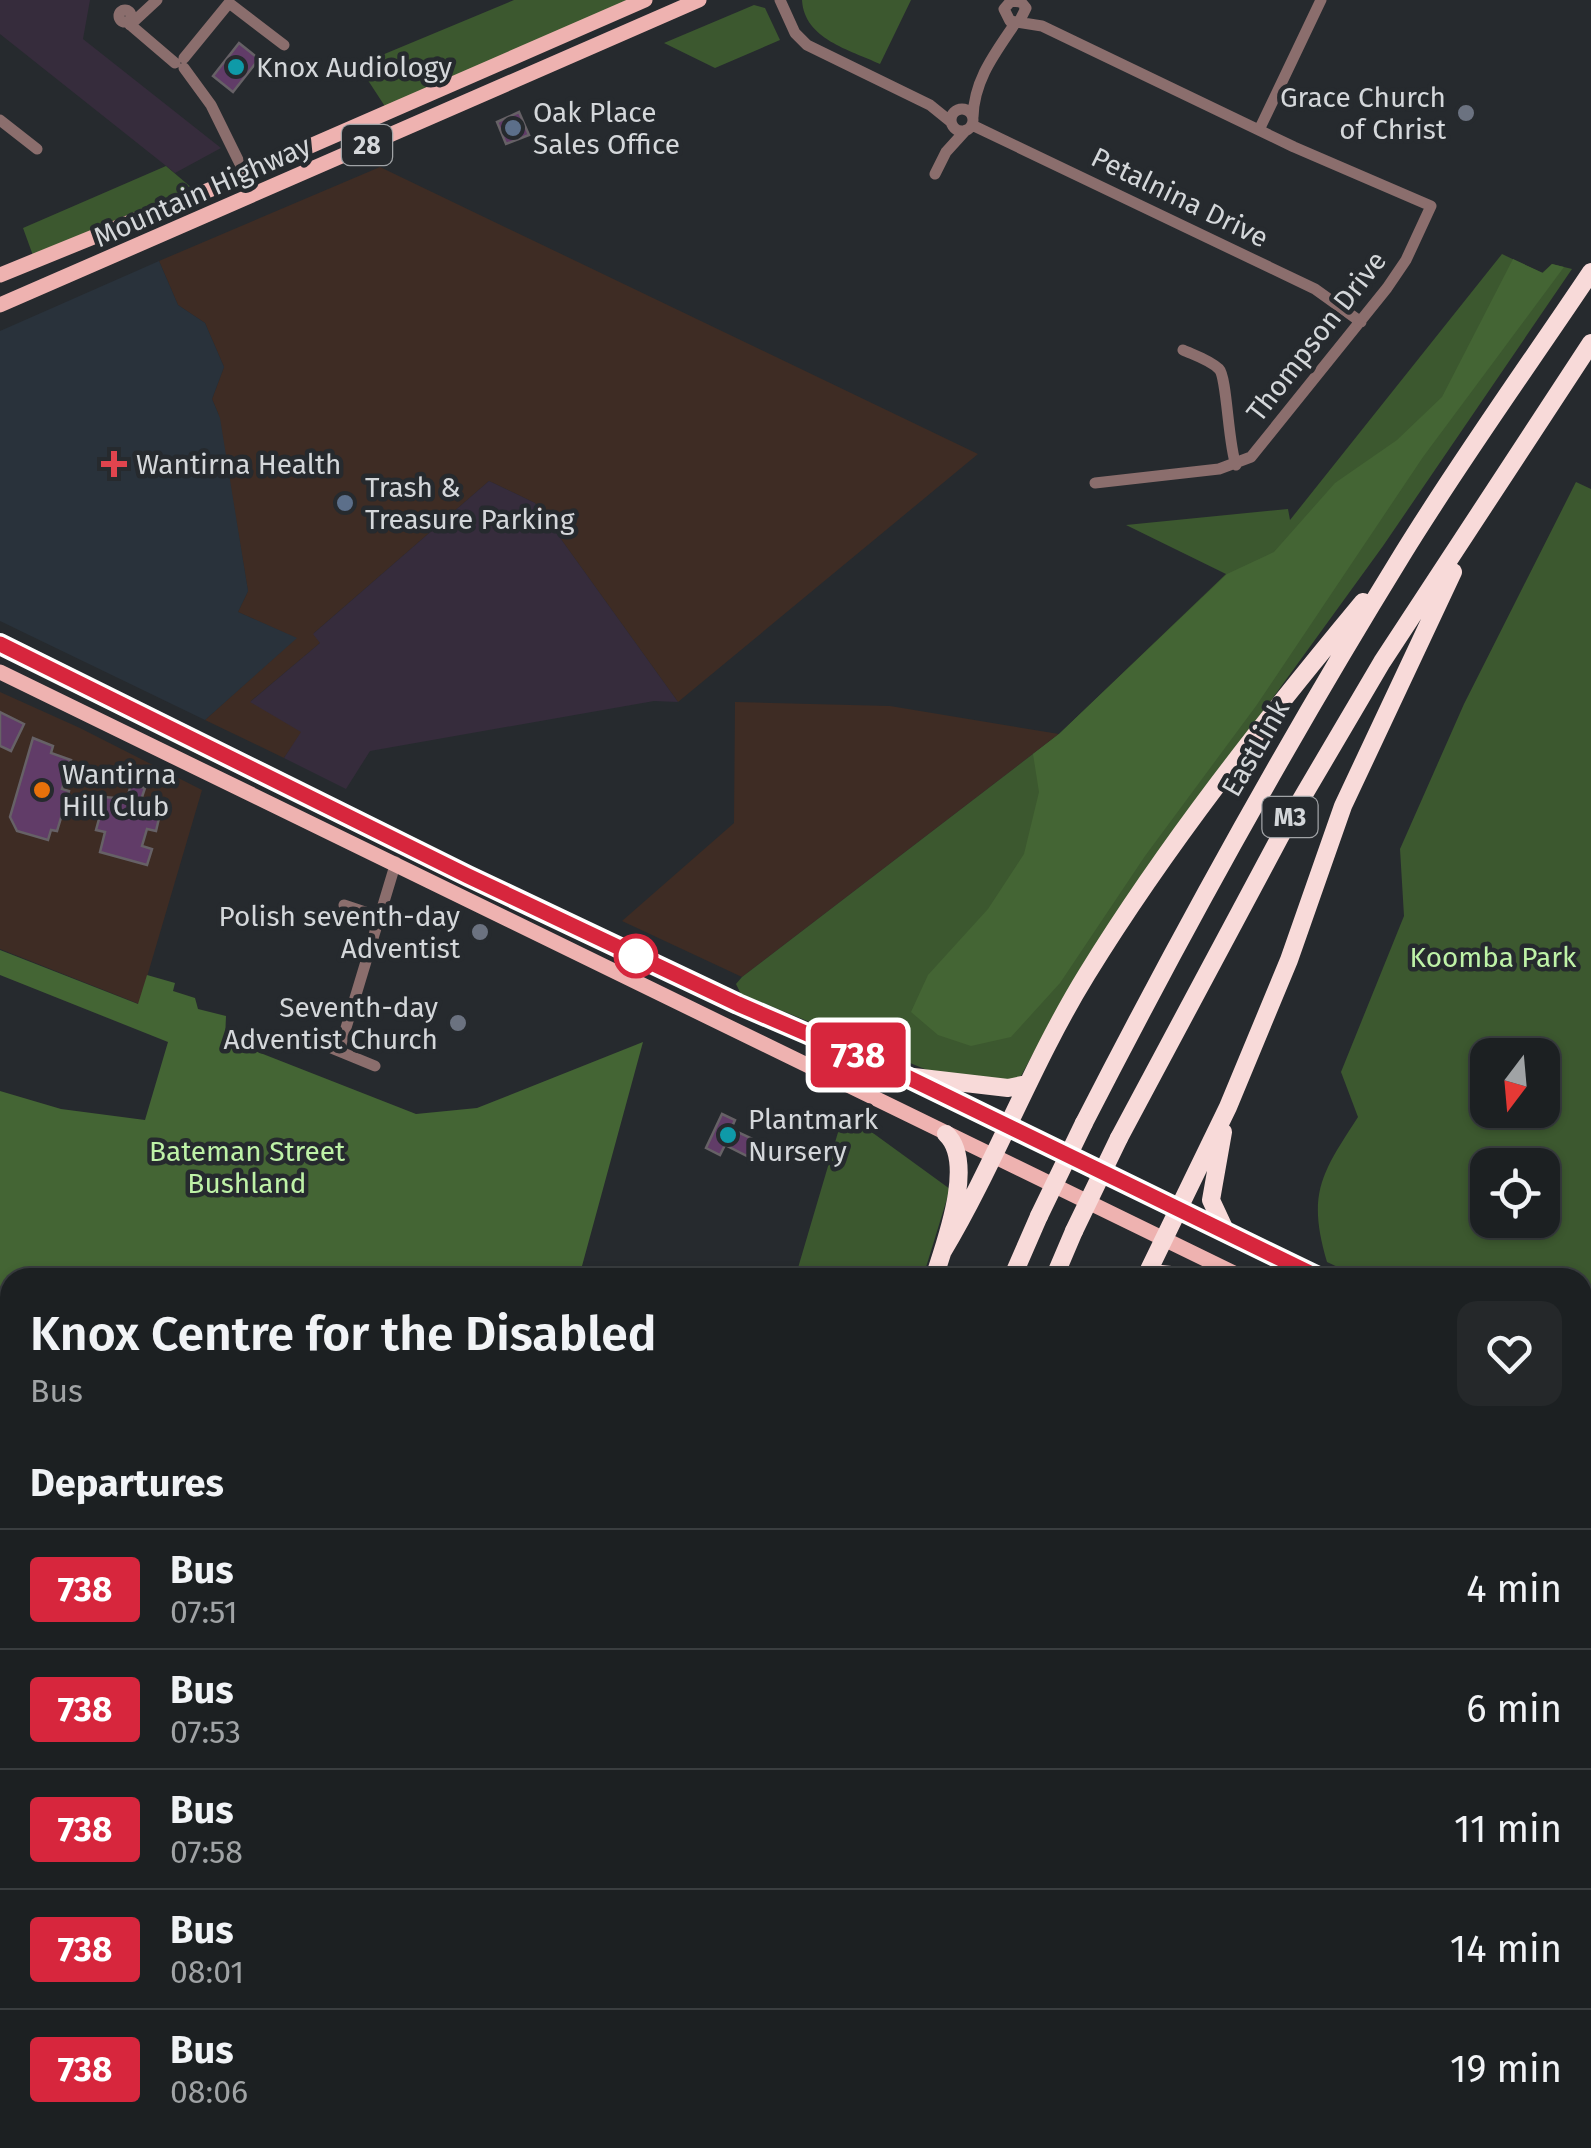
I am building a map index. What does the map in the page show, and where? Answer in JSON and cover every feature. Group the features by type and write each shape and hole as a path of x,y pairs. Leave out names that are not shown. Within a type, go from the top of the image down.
{"highway":[{"name":"EastLink","path":"1016,1268 1084,1123 1234,837 1404,551 1591,272"},
{"name":"M3","path":"1058,1268 1119,1138 1288,820 1382,662 1591,342"},
{"path":"1151,1268 1228,1107 1289,960 1350,788 1483,509"},
{"path":"942,1250 1088,973 1304,674 1404,551"},
{"path":"905,1076 1008,1088 1027,1084"},
{"path":"1225,1230 1211,1200 1228,1107"},
{"path":"937,1268 960,1164 956,1148 946,1134"}],"main road":[{"name":"Mountain Highway","path":"0,275 245,174 645,0"},
{"name":"Mountain Highway","path":"0,305 699,0"},
{"path":"571,33 580,52"},
{"path":"0,644 274,782 574,926 720,996 905,1076 1300,1268"},
{"path":"0,672 1223,1268"},
{"path":"51,696 64,675"},
{"path":"574,926 575,953"},
{"path":"709,1017 720,996"},
{"path":"809,1035 829,1060 828,1075"}],"street":[{"path":"157,0 125,14 181,63 211,105 245,174"},
{"path":"780,0 795,33 807,45 970,124"},
{"path":"992,0 1008,6 1025,5"},
{"path":"1008,6 1018,22 1042,26 1259,130 1321,0"},
{"path":"181,63 229,4 284,45"},
{"path":"1025,5 1042,26"},
{"path":"935,174 946,152 955,116 974,93 1025,5"},
{"path":"1001,42 1008,6"},
{"path":"946,152 970,124 974,93"},
{"path":"955,116 959,130 970,124"},
{"path":"0,120 36,149"},
{"name":"Petalnina Drive","path":"970,124 1314,289 1361,322"},
{"name":"Thompson Drive","path":"1236,465 1262,447 1361,322 1403,266 1432,206 1259,130"},
{"path":"1094,483 1236,465 1229,444 1224,376 1212,364 1182,350"},
{"path":"339,1051 396,862"},
{"path":"344,906 377,916"},
{"path":"319,1043 376,1066"}],"shaded area":[{"path":"0,0 90,0 83,39 221,148 175,173 0,34"},
{"path":"380,167 978,454 678,702 535,503 489,481 314,633 320,643 251,701 302,732 284,758 205,720 296,638 238,612 248,591 218,413 212,399 224,367 205,323 178,305 159,261"},
{"name":"Wantirna Health","path":"159,261 178,305 205,323 224,367 212,399 220,418 248,591 238,612 297,638 205,720 0,621 0,331"},
{"path":"489,481 535,503 678,702 654,701 370,751 346,789 284,758 301,732 250,702 320,643 313,634"},
{"path":"0,692 202,790 139,1004 0,949"},
{"path":"735,702 890,706 1059,734 742,977 622,921 734,823"}],"green space":[{"path":"514,0 645,0 388,111 358,65"},
{"path":"802,0 911,0 880,64 820,34 805,13"},
{"path":"754,5 765,8 780,40 715,68 664,43"},
{"path":"166,166 199,194 35,261 23,228"},
{"path":"1502,254 1542,273 1552,264 1572,269 1383,546 1127,899 1060,1004 1021,1076 1007,1082 937,1074 741,994 736,984 742,977 1059,734 1226,574 1126,525 1288,509 1290,520"},
{"path":"1513,259 1543,273 1552,264 1564,267 1423,457 1256,706 1145,856 1060,983 1011,1037 971,1046 938,1035 911,1012 928,975 988,909 1024,854 1039,792 1033,754 1059,734 1227,574 1274,552 1335,483 1397,440 1442,397"},
{"name":"Koomba Park","path":"1576,482 1591,489 1591,1268 1340,1268 1327,1262 1318,1219 1321,1185 1358,1117 1341,1072 1404,916 1400,849 1464,704"},
{"name":"Bateman Street Bushland","path":"0,950 138,1004 147,975 175,983 173,991 195,998 198,1009 226,1016 225,1039 416,1114 477,1108 643,1042 581,1268 0,1268 0,1091 61,1109 145,1120 168,1042 0,975"},
{"path":"844,1112 950,1189 926,1268 798,1268"}],"building":[{"name":"Knox Audiology","path":"239,43 259,59 233,92 213,76"},
{"name":"Oak Place Sales Office","path":"519,112 529,135 506,144 497,122"},
{"path":"0,712 24,724 11,751 0,746"},
{"name":"Wantirna Hill Club","path":"33,738 53,746 51,753 71,760 62,789 69,791 57,831 51,830 48,840 17,831 10,817"},
{"path":"131,784 145,788 140,803 160,814 156,831 147,829 142,846 152,849 147,865 100,852 105,832 96,830 105,797 127,799"},
{"name":"Plantmark Nursery","path":"722,1114 735,1120 731,1129 757,1141 749,1157 725,1145 720,1155 706,1148"}],"bus line":[{"name":"738","path":"0,644 468,876 738,1004 905,1076 1301,1268"}],"place":[{"name":"Knox Audiology","path":"236,67"},
{"name":"Grace Church of Christ","path":"1466,113"},
{"name":"Oak Place Sales Office","path":"513,128"},
{"name":"Wantirna Health","path":"114,464"},
{"name":"Trash & Treasure Parking","path":"345,503"},
{"name":"Wantirna Hill Club","path":"42,790"},
{"name":"Polish seventh-day Adventist","path":"480,932"},
{"name":"Seventh-day Adventist Church","path":"458,1023"},
{"name":"Plantmark Nursery","path":"728,1135"}]}
